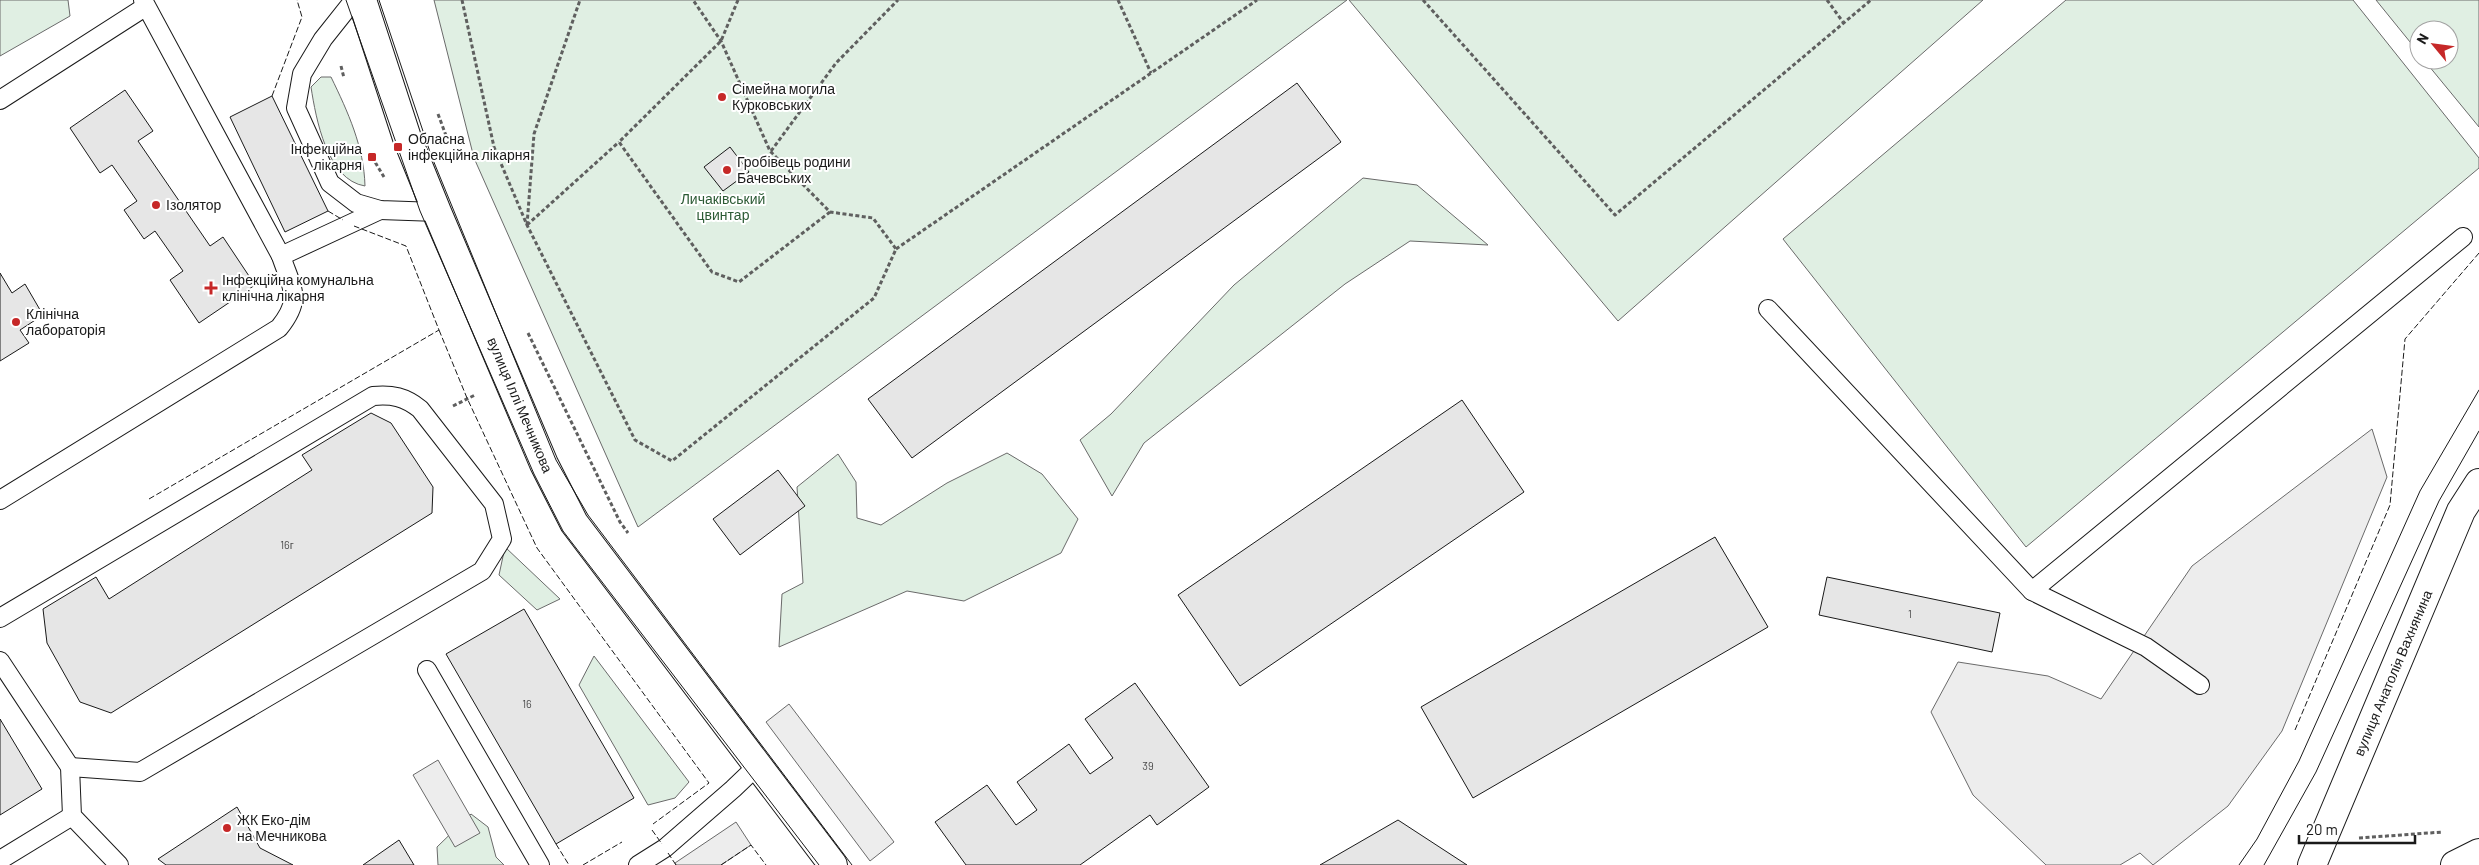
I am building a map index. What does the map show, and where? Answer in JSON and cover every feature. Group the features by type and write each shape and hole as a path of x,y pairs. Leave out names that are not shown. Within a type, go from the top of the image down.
{"main road":[{"name":"вулиця Іллі Мечникова","path":"362,0 407,138 544,464 574,523 832,865"},
{"name":"вулиця Анатолія Вахнянина","path":"2312,865 2461,511 2479,483"},
{"path":"2455,865 2479,853"}],"lane":[{"path":"354,0 323,39 302,74 296,108 330,183 356,204 380,210 437,212"},
{"path":"0,100 144,3 281,256 295,296 291,313 279,328 0,500"},
{"path":"281,256 380,210"},
{"path":"2032,591 2463,237"},
{"path":"1768,309 2032,591 2146,647 2200,685"},
{"path":"0,618 373,396 398,396 410,401 420,409 494,504 502,539 482,571 140,772 70,767"},
{"path":"0,661 70,767 72,816 119,865"},
{"path":"427,670 540,865"},
{"path":"638,865 665,848 734,789 756,766"},
{"path":"0,860 72,816"}],"path":[{"path":"462,0 494,147 527,225 635,440 672,461 874,298 896,249 1257,0"},
{"path":"527,225 534,134 580,0"},
{"path":"693,0 721,42 770,151 830,212 873,218 896,249"},
{"path":"527,225 619,142 721,42 738,0"},
{"path":"770,151 836,63 898,0"},
{"path":"1118,0 1151,73"},
{"path":"1423,0 1615,215 1871,0"},
{"path":"1827,0 1843,22"},
{"path":"437,112 451,150"},
{"path":"619,142 712,272 738,282 830,212"},
{"path":"524,324 620,522 631,538"},
{"path":"467,398 475,395"},
{"path":"2358,838 2451,831"}],"green space":[{"path":"0,0 68,0 70,16 0,56"},
{"name":"Личаківський цвинтар","path":"434,0 1347,0 638,527 474,158"},
{"path":"1349,0 1983,0 1618,321"},
{"path":"2066,0 2353,0 2479,158 2479,168 2026,547 1783,239"},
{"path":"2376,0 2479,0 2479,127 2432,70 2459,70 2459,20 2409,20 2409,41"},
{"path":"321,77 331,77 349,117 362,157 365,186 352,181 341,172 326,146 320,131 311,87"},
{"path":"1363,178 1417,185 1488,245 1410,241 1345,284 1144,443 1112,496 1080,440 1111,414 1234,285"},
{"path":"1007,453 1042,474 1078,519 1061,553 964,601 907,591 779,647 782,594 803,583 797,487 838,454 856,482 857,518 881,525 947,483"},
{"path":"505,547 560,599 537,610 499,575"},
{"path":"594,656 689,782 675,798 648,805 579,685"},
{"path":"471,814 488,827 496,857 504,865 438,865 437,847"}],"shaded area":[{"path":"2372,429 2387,477 2282,731 2228,806 2153,865 2140,853 2120,865 2046,865 1973,795 1931,712 1958,662 2048,676 2101,699 2192,566"},
{"path":"789,704 894,842 870,861 766,722"},
{"path":"438,760 480,833 455,847 413,775"},
{"path":"736,822 751,845 721,865 676,865 675,863"}],"building":[{"path":"1297,83 1341,142 912,458 868,399"},
{"name":"Ізолятор","path":"125,90 153,131 138,141 210,246 223,237 255,285 199,323 170,280 183,271 155,231 144,239 124,210 137,201 112,165 100,173 70,128"},
{"path":"272,96 328,211 285,232 230,117"},
{"name":"Гробівець родини Бачевських","path":"730,147 749,172 723,191 704,167"},
{"name":"Клінічна лабораторія","path":"0,273 12,293 25,284 43,315 20,330 29,343 0,361"},
{"path":"1462,400 1524,492 1240,686 1178,595"},
{"path":"371,413 391,423 433,487 432,513 111,713 80,702 47,643 43,609 96,577 109,599 312,470 302,455"},
{"path":"778,470 805,506 740,555 713,519"},
{"path":"1715,537 1768,627 1473,798 1421,707"},
{"path":"1827,577 2000,613 1992,652 1819,615"},
{"path":"524,609 634,798 556,844 446,654"},
{"path":"1135,683 1209,787 1157,825 1150,815 1080,865 966,865 935,822 987,785 1016,825 1037,810 1017,782 1069,744 1090,774 1113,758 1085,719"},
{"path":"0,719 42,789 0,815"},
{"name":"ЖК Еко-дім на Мечникова","path":"237,807 260,848 293,865 166,865 158,859"},
{"path":"1398,820 1467,865 1320,865"},
{"path":"399,840 414,865 363,865"}],"tram line":[{"path":"346,0 420,211 534,474 563,531 819,865"},
{"path":"379,0 431,155 556,460 588,515 852,865"},
{"path":"2239,865 2257,839 2299,761 2420,491 2479,390"},
{"path":"2264,865 2316,772 2439,501 2479,431"}],"fence":[{"path":"272,96 302,17 297,0"},
{"path":"328,211 343,220"},
{"path":"149,499 439,330 406,246 354,226"},
{"path":"2295,730 2390,505 2405,339 2479,253"},
{"path":"439,330 467,398 537,548 709,783 653,824"},
{"path":"652,830 662,844"},
{"path":"583,865 622,842"},
{"path":"556,844 569,865"},
{"path":"721,865 751,845 766,865"},
{"path":"668,853 676,865"}],"place":[{"name":"Сімейна могила Курковських","path":"722,97"},
{"name":"Обласна інфекційна лікарня","path":"398,147"},
{"name":"Інфекційна лікарня","path":"372,157"},
{"name":"Гробівець родини Бачевських","path":"727,170"},
{"name":"Ізолятор","path":"156,205"},
{"name":"Інфекційна комунальна клінічна лікарня","path":"211,288"},
{"name":"Клінічна лабораторія","path":"16,322"},
{"name":"ЖК Еко-дім на Мечникова","path":"227,828"}]}
